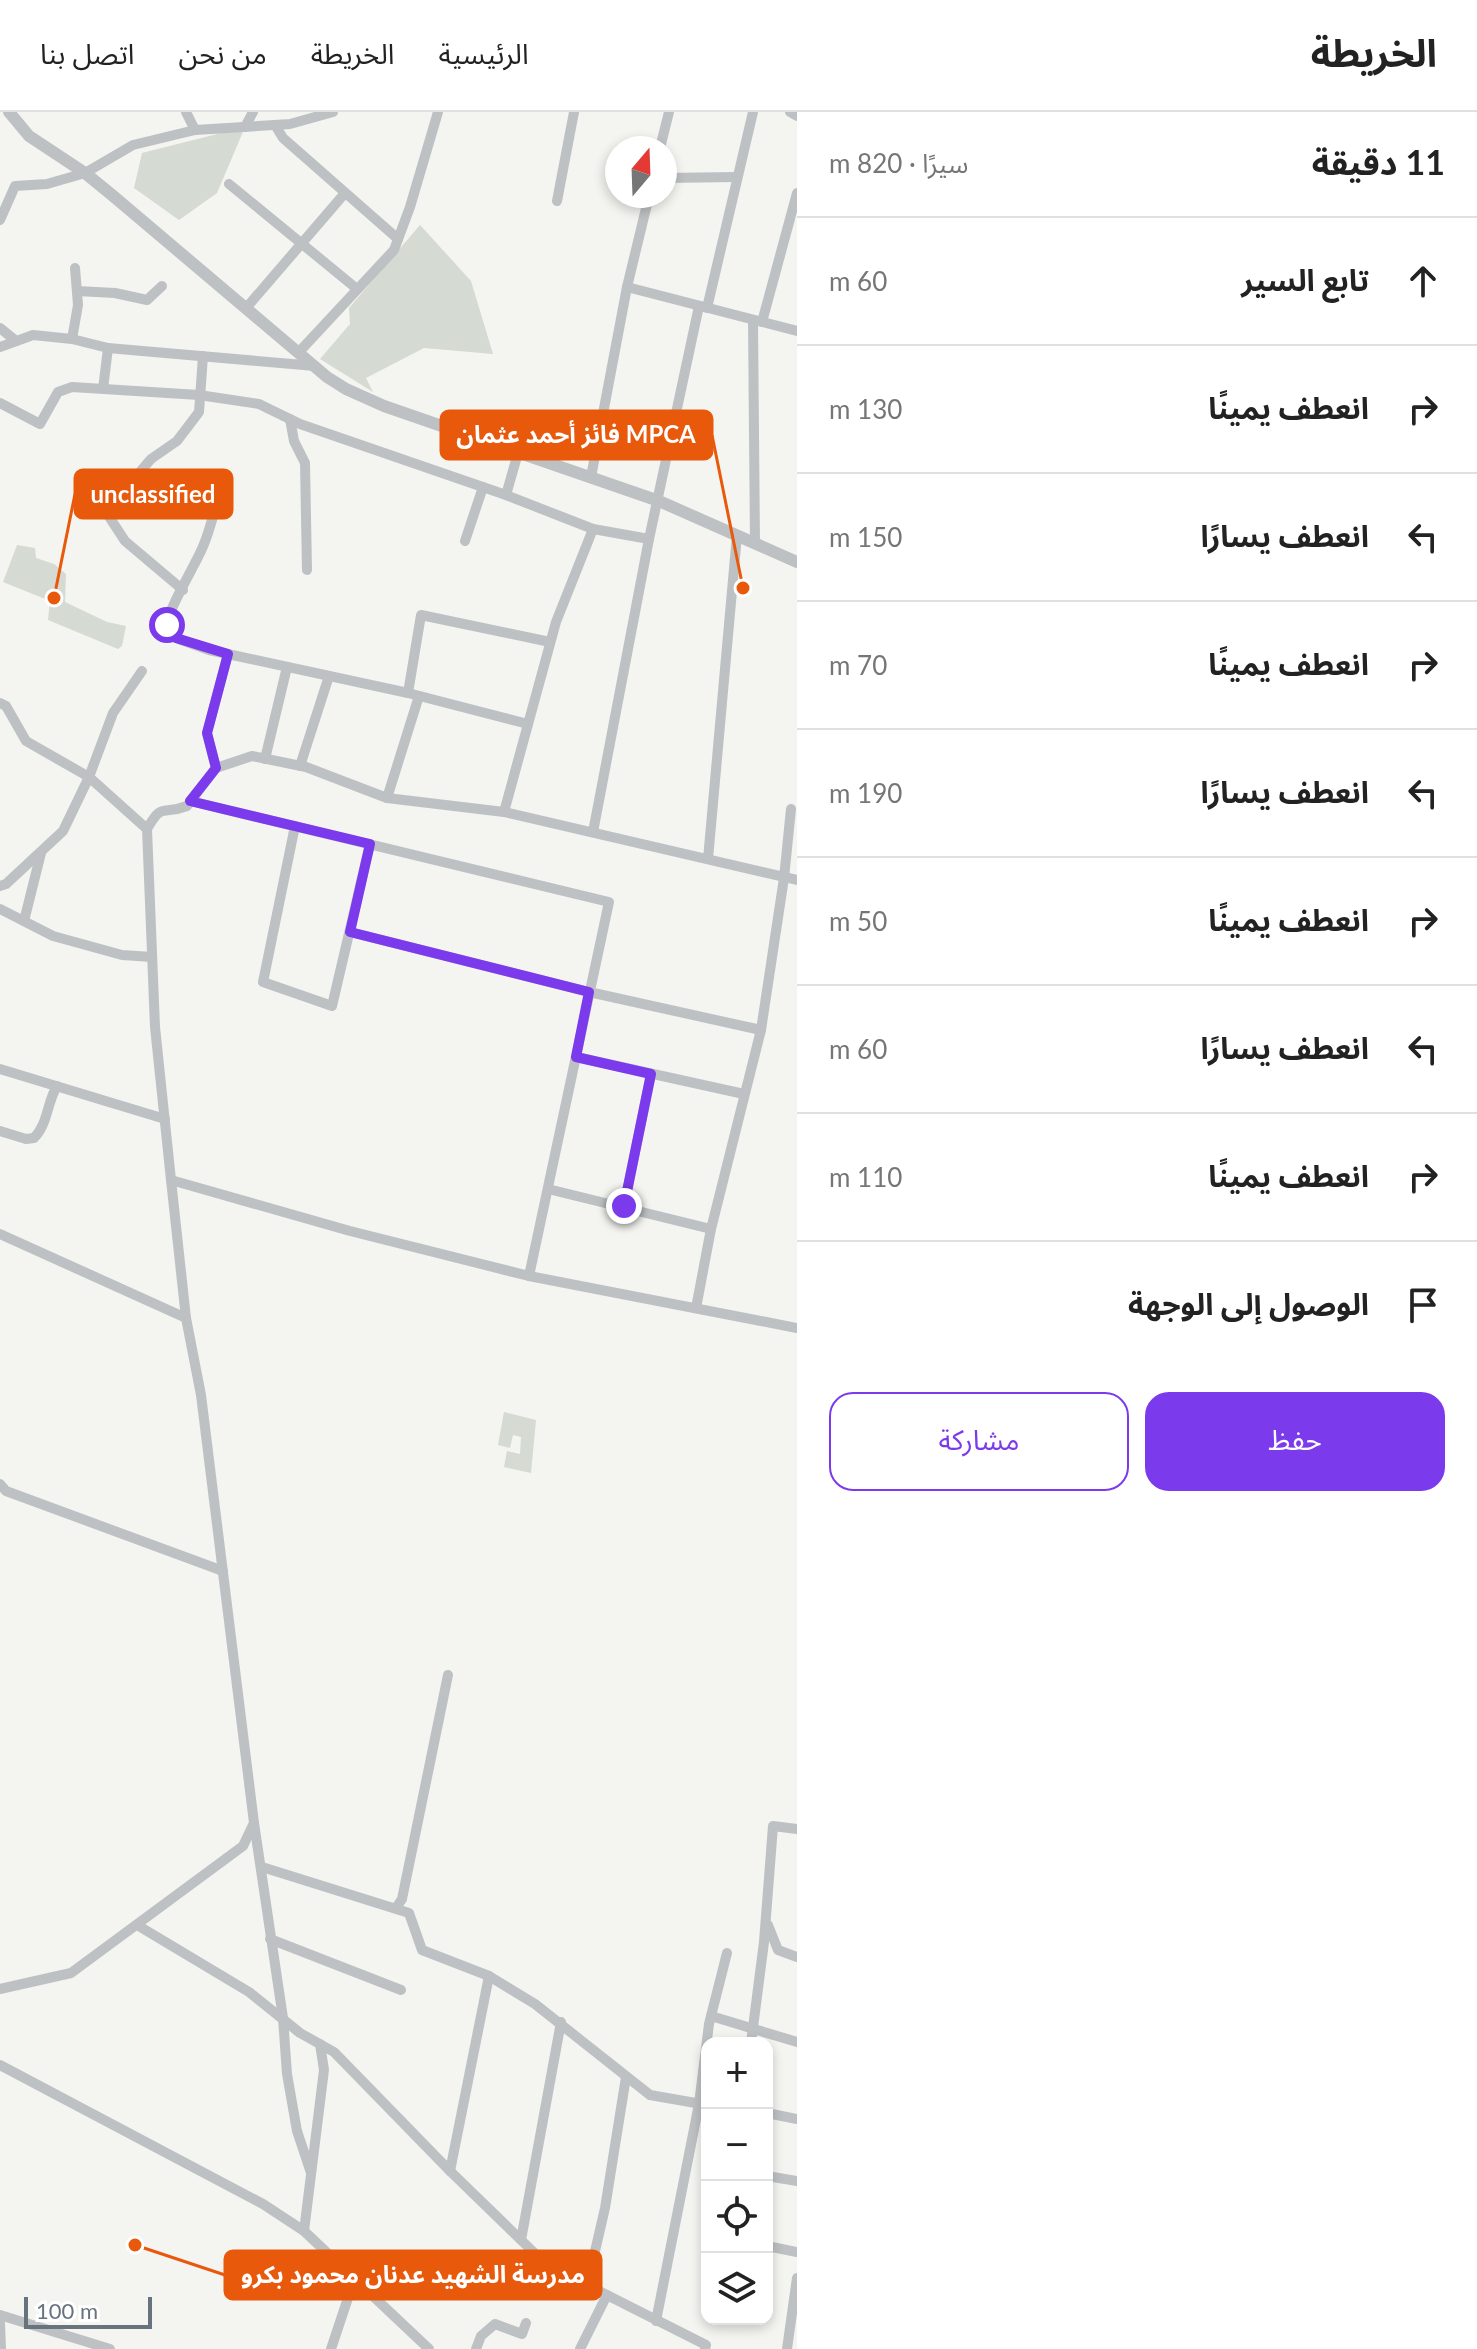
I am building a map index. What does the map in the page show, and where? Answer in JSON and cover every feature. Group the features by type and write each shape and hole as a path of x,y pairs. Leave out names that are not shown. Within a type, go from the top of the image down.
{"street":[{"path":"9,112 40,145 85,173 346,389 366,400 659,501 797,562"},
{"path":"186,112 195,130"},
{"path":"245,127 253,112"},
{"path":"0,220 15,186 47,184 85,173 133,145 195,130 290,124 333,112"},
{"path":"299,352 394,250 438,112"},
{"path":"557,201 574,112"},
{"path":"663,136 669,112"},
{"path":"593,832 649,539 703,307 753,112"},
{"path":"790,112 797,116"},
{"path":"275,125 283,138 398,239"},
{"path":"677,178 736,177"},
{"path":"229,184 357,289"},
{"path":"247,307 345,193"},
{"path":"755,544 758,321 797,193"},
{"path":"591,477 627,287 646,208"},
{"path":"72,339 78,305 75,268"},
{"path":"77,291 115,293 147,300 162,286"},
{"path":"627,287 797,331"},
{"path":"0,328 16,341"},
{"path":"0,347 33,335 72,339 108,348 315,366"},
{"path":"103,389 108,348"},
{"path":"183,590 125,541 106,512 151,459 177,441 191,425 199,412 203,356"},
{"path":"0,403 40,424 58,392 72,387 199,395 259,404 290,419 593,529 649,539"},
{"path":"290,419 294,441 305,463 307,570"},
{"path":"506,495 518,453"},
{"path":"465,541 483,487"},
{"path":"216,507 183,590 168,614 167,625 172,634 209,650 414,694 528,724"},
{"path":"504,812 550,642 593,529"},
{"path":"708,859 737,535"},
{"path":"387,798 414,694 421,615 550,642"},
{"path":"216,768 207,733 228,654"},
{"path":"265,759 287,667"},
{"path":"0,886 6,884 63,831 89,777 113,713 142,671"},
{"path":"300,766 329,676"},
{"path":"0,703 6,706 26,741 89,777 147,829"},
{"path":"311,2173 297,2131 287,2074 283,2018 254,1823 201,1395 186,1318 155,1027 147,829 154,813 187,806 216,768 252,756 300,766 387,798 504,812 797,880"},
{"path":"190,801 609,902 529,1276"},
{"path":"696,1308 711,1229 761,1030 791,809"},
{"path":"295,826 263,982 332,1006 370,844"},
{"path":"24,921 41,853"},
{"path":"0,909 53,936 122,955 152,957"},
{"path":"350,932 589,992 761,1030"},
{"path":"576,1057 744,1094"},
{"path":"0,1069 165,1119"},
{"path":"624,1206 651,1074"},
{"path":"0,1131 26,1139 34,1138 42,1127 57,1086"},
{"path":"171,1180 350,1231 529,1276 797,1328"},
{"path":"548,1189 711,1229"},
{"path":"0,1234 186,1318"},
{"path":"0,1484 6,1491 223,1571"},
{"path":"396,1908 402,1899 448,1675"},
{"path":"0,1989 71,1973 243,1846 254,1823"},
{"path":"752,2037 766,1920 773,1826 797,1829"},
{"path":"262,1867 409,1913 422,1950 489,1976 561,2022 650,2095 701,2104"},
{"path":"766,1920 778,1950 797,1957"},
{"path":"137,1925 249,1992 300,2033 334,2052 557,2275 607,2295 707,2348"},
{"path":"270,1939 401,1990"},
{"path":"709,2037 711,2016 727,1953"},
{"path":"450,2171 489,1976"},
{"path":"711,2016 797,2042"},
{"path":"521,2240 561,2022"},
{"path":"304,2231 324,2070 320,2044"},
{"path":"0,2065 263,2204 304,2231 429,2349"},
{"path":"587,2286 605,2208 626,2077"},
{"path":"656,2321 702,2109"},
{"path":"773,2114 797,2119"},
{"path":"773,2177 797,2181"},
{"path":"773,2247 797,2252"},
{"path":"331,2349 355,2277"},
{"path":"787,2349 797,2278"},
{"path":"580,2349 607,2295"},
{"path":"0,2315 110,2349"},
{"path":"0,2323 1,2349"},
{"path":"476,2349 481,2336 495,2324 522,2334 526,2323"}],"shaded area":[{"path":"245,127 217,193 179,220 134,188 142,153"},
{"path":"420,225 471,281 493,354 424,348 366,378 373,392 320,359 350,324 349,308"},
{"path":"17,545 35,548 36,558 54,564 66,574 65,602 107,622 126,626 122,646 118,649 48,620 50,601 3,582"},
{"path":"504,1412 536,1420 531,1473 504,1467 507,1451 520,1454 521,1437 513,1435 510,1448 498,1445"}],"place":[{"name":"فائز أحمد عثمان MPCA","path":"743,588"},
{"name":"unclassified","path":"54,598"},
{"name":"مدرسة الشهيد عدنان محمود بكرو","path":"135,2245"}],"route":[{"path":"167,625 176,638 228,654 207,733 216,768 190,801 370,844 350,932 589,992 576,1057 651,1074 624,1206"}]}
